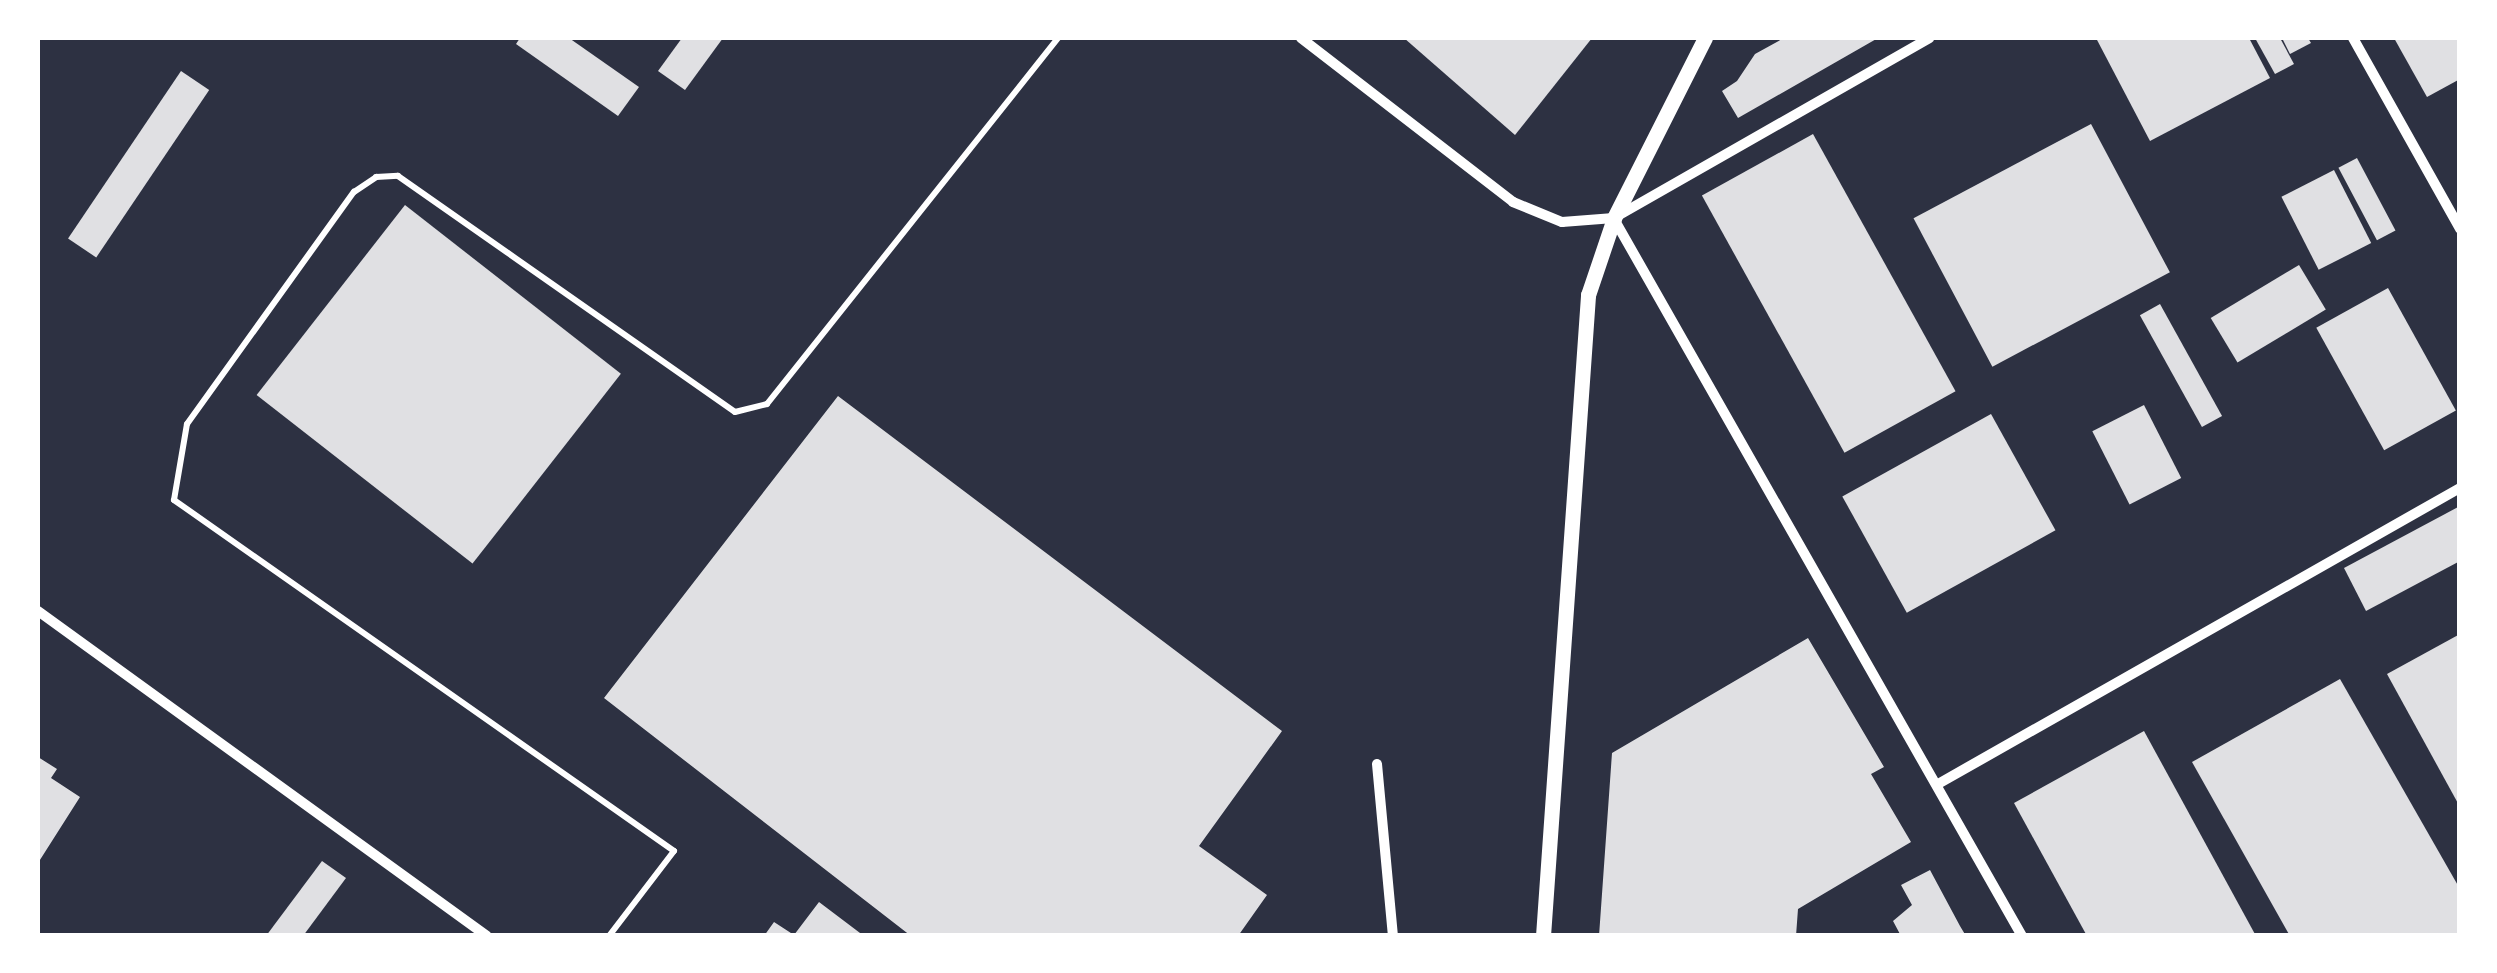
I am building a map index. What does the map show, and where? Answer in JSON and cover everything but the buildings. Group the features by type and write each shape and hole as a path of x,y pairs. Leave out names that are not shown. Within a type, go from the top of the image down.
{"street":[{"path":"1300,38 1513,202 1562,222 1614,218 1929,38"},
{"path":"1544,936 1588,295 1614,218 1705,38"},
{"path":"2353,38 2460,229"},
{"path":"1614,218 2022,936"},
{"path":"1938,784 2460,488"},
{"path":"38,611 487,936"},
{"path":"1376,764 1393,936"}],"lane":[{"path":"609,936 674,850 174,500 187,424 354,192 376,177 398,176 735,412 768,404 1058,38"}]}
